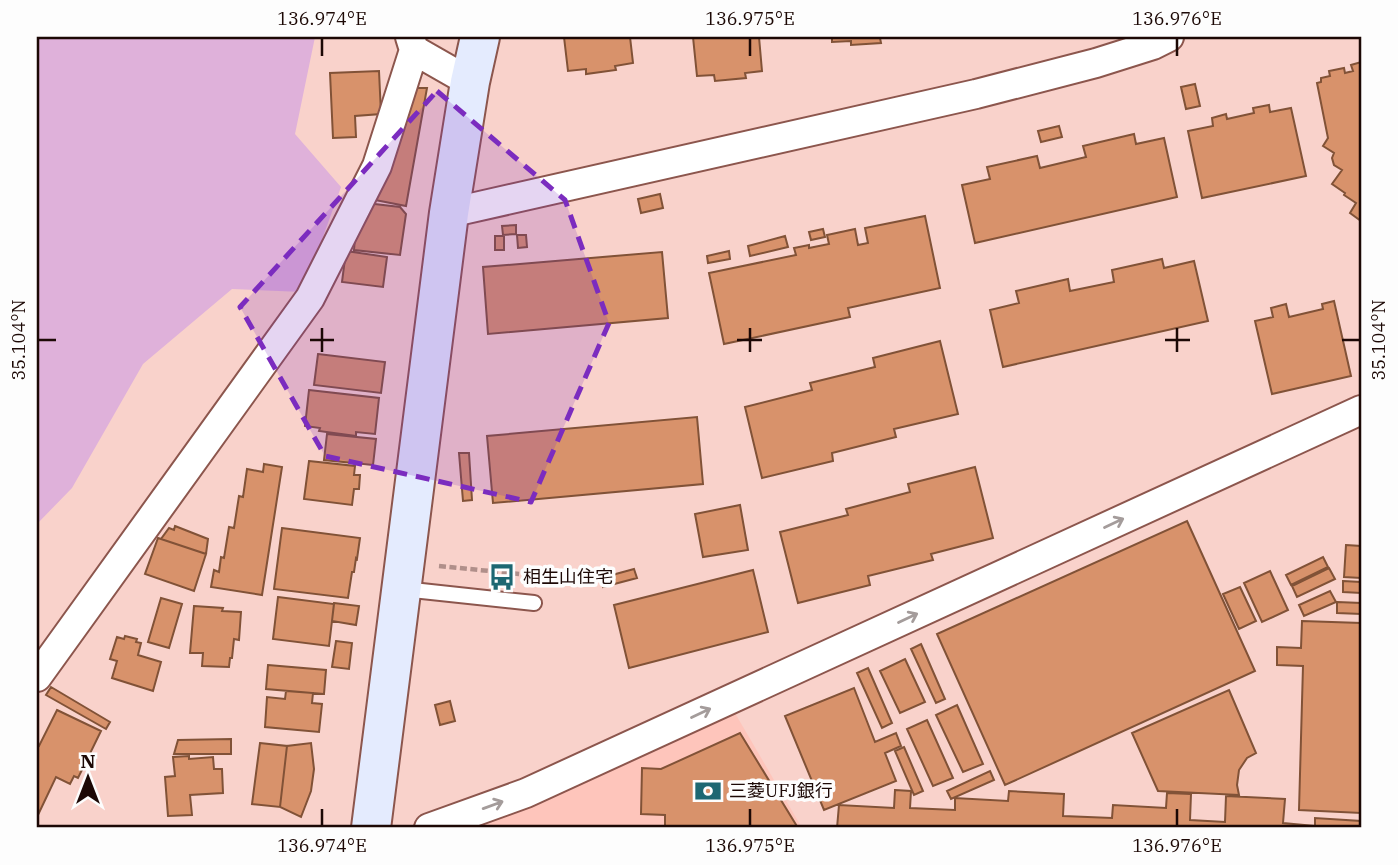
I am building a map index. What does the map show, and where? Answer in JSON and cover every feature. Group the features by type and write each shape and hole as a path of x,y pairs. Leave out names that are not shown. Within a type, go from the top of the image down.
{"street":[{"path":"371,828 449,213 480,37"},
{"path":"449,213 976,94 1096,64 1169,37"},
{"path":"37,677 310,298 377,166 412,43 470,82"},
{"path":"429,828 526,793 1361,410"}],"lane":[{"path":"401,589 534,603"}],"path":[{"path":"438,566 540,576"}],"highlighted area":[{"path":"437,91 565,200 609,323 531,502 325,456 240,307"}],"shaded area":[{"path":"37,37 315,37 295,134 341,187 303,292 232,289 143,364 72,488 37,524"},
{"path":"732,708 802,828 455,828"}],"building":[{"path":"564,37 630,37 633,63 615,66 616,70 586,74 586,69 568,71"},
{"path":"693,37 759,37 762,71 745,73 746,78 715,81 714,75 697,76"},
{"path":"832,37 895,37 880,38 881,43 851,45 851,41 832,42"},
{"path":"1361,62 1361,221 1350,213 1356,203 1332,184 1342,170 1334,165 1334,153 1323,146 1328,138 1317,83 1321,82 1321,78 1330,76 1329,71 1344,68 1345,73 1353,71 1351,65"},
{"path":"379,71 381,114 355,116 356,137 333,138 330,73"},
{"path":"1195,84 1200,106 1186,109 1181,87"},
{"path":"415,88 427,88 406,206 370,199"},
{"path":"1269,105 1270,112 1291,108 1306,176 1202,198 1188,131 1213,126 1212,118 1226,114 1227,119 1254,113 1253,108"},
{"path":"1059,126 1062,137 1041,142 1038,131"},
{"path":"1134,134 1136,144 1164,138 1177,197 975,243 962,185 990,179 987,167 1037,156 1040,168 1086,157 1083,146"},
{"path":"660,194 663,208 641,213 638,199"},
{"path":"366,203 400,207 406,214 400,255 354,250 356,225"},
{"path":"925,216 940,288 848,308 850,317 724,344 709,273 796,255 794,248 829,244 827,235 855,229 858,245 868,243 865,228"},
{"path":"516,225 516,234 503,235 502,226"},
{"path":"823,229 825,237 811,240 809,232"},
{"path":"517,235 526,235 527,247 518,248"},
{"path":"495,236 504,236 504,250 495,250"},
{"path":"785,236 788,247 750,256 748,246"},
{"path":"346,251 387,257 383,287 342,282"},
{"path":"729,251 730,259 708,263 707,256"},
{"path":"662,252 668,318 488,334 483,267"},
{"path":"1162,259 1164,268 1194,261 1208,321 1003,367 990,310 1019,303 1016,291 1068,279 1070,291 1114,282 1112,270"},
{"path":"1334,301 1351,376 1272,394 1255,321 1273,317 1271,308 1286,304 1289,317 1323,309 1322,304"},
{"path":"940,341 958,414 894,429 896,437 832,453 833,461 762,478 745,407 812,390 810,383 875,367 873,358"},
{"path":"318,354 385,362 381,393 314,385"},
{"path":"309,390 379,398 375,434 356,432 356,436 319,431 320,428 305,426"},
{"path":"697,417 703,484 493,503 487,436"},
{"path":"327,434 376,439 373,465 324,460"},
{"path":"459,453 469,453 472,500 463,501"},
{"path":"309,461 355,466 354,475 360,475 359,489 354,489 352,505 304,499"},
{"path":"264,464 282,467 262,595 211,587 214,570 219,572 221,557 224,558 229,527 234,528 239,496 243,497 247,469 263,472"},
{"path":"975,467 993,538 931,554 933,560 868,576 870,585 798,603 780,532 848,515 846,509 910,492 908,484"},
{"path":"740,505 748,550 703,557 695,514"},
{"path":"1187,521 1255,671 1005,785 937,634"},
{"path":"175,526 208,539 206,554 161,539 169,528 174,530"},
{"path":"282,528 360,538 348,598 274,589"},
{"path":"158,538 206,554 194,591 145,574"},
{"path":"1346,545 1361,546 1361,578 1344,577"},
{"path":"1323,557 1328,567 1291,585 1286,575"},
{"path":"1329,568 1335,579 1297,597 1292,586"},
{"path":"634,569 637,578 603,587 601,578"},
{"path":"753,570 768,632 629,668 614,605"},
{"path":"1270,571 1288,610 1262,622 1244,583"},
{"path":"1343,581 1361,582 1361,593 1343,592"},
{"path":"1240,587 1256,621 1239,629 1223,594"},
{"path":"1330,591 1336,602 1304,616 1299,605"},
{"path":"278,597 334,604 329,646 273,639"},
{"path":"161,598 182,604 169,648 148,642"},
{"path":"1337,602 1361,603 1361,614 1337,613"},
{"path":"334,603 359,606 356,625 332,621"},
{"path":"194,606 241,612 239,640 234,639 229,667 202,666 203,653 190,653"},
{"path":"1302,621 1361,623 1361,813 1299,810 1303,666 1277,665 1277,647 1301,648"},
{"path":"125,636 141,643 138,655 161,662 153,691 112,678 117,661 110,659 117,637 124,639"},
{"path":"336,641 352,643 349,669 332,667"},
{"path":"921,644 945,699 936,703 911,649"},
{"path":"905,659 925,702 900,713 880,671"},
{"path":"268,665 326,670 324,694 266,689"},
{"path":"868,668 892,723 882,728 857,673"},
{"path":"51,687 110,722 106,729 46,695"},
{"path":"854,688 875,742 896,733 901,746 885,753 896,781 824,810 785,716"},
{"path":"1229,690 1256,753 1247,758 1239,770 1239,795 1158,791 1132,733"},
{"path":"286,691 313,693 312,703 322,704 319,732 265,727 267,697 285,699"},
{"path":"450,701 455,721 440,725 435,705"},
{"path":"957,705 983,764 963,772 936,715"},
{"path":"57,710 101,731 78,778 74,776 70,784 56,777 37,817 37,745 39,746"},
{"path":"927,720 953,778 933,786 907,729"},
{"name":"三菱UFJ銀行","path":"740,733 798,828 665,828 665,815 641,814 642,768 661,769"},
{"path":"231,739 231,754 174,754 178,740"},
{"path":"260,743 287,746 280,807 252,804"},
{"path":"311,743 314,769 311,791 301,817 280,807 287,746"},
{"path":"904,747 923,791 914,795 895,751"},
{"path":"189,756 189,759 213,757 214,769 222,769 223,793 190,795 192,815 168,816 165,777 175,776 173,757"},
{"path":"990,771 994,780 951,799 947,791"},
{"path":"895,790 911,791 910,808 955,810 955,798 1008,801 1009,791 1064,794 1063,816 1112,818 1113,805 1166,808 1167,793 1191,794 1190,820 1225,822 1226,796 1285,799 1283,823 1315,826 1315,818 1361,821 1361,828 837,828 839,805 894,808"}],"place":[{"name":"相生山住宅","path":"502,577"},
{"name":"三菱UFJ銀行","path":"708,791"}]}
